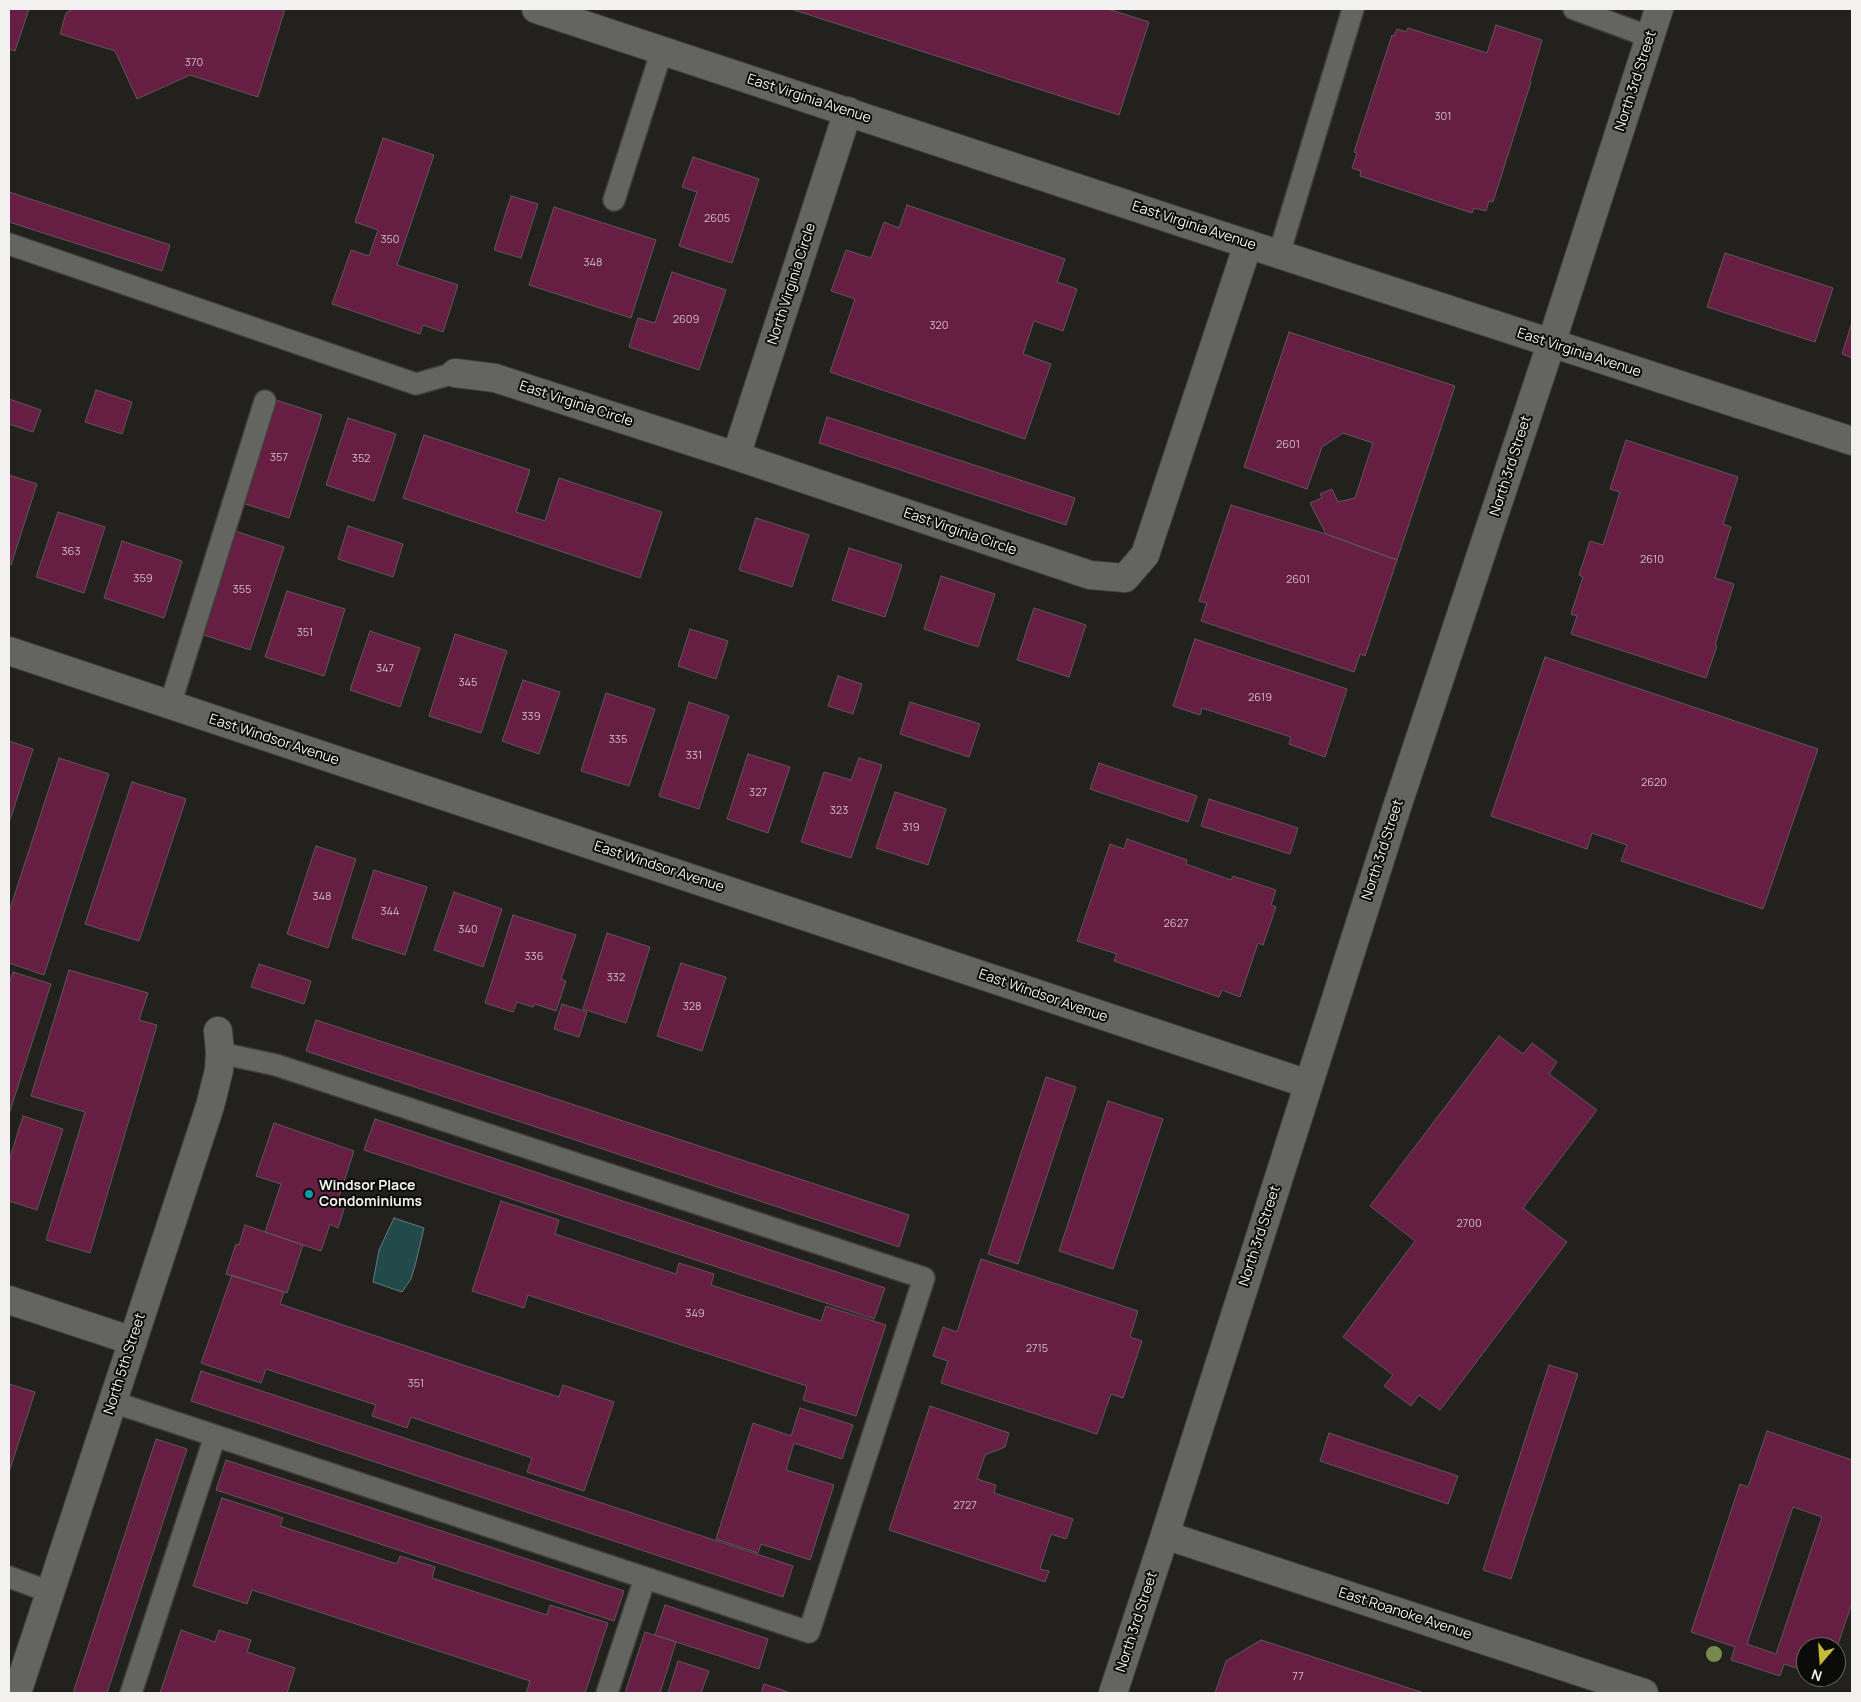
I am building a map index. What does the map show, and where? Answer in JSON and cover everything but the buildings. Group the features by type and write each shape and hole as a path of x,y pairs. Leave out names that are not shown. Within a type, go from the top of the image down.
{"street":[{"name":"East Virginia Avenue","path":"536,9 1551,344 1852,441"},
{"name":"North 3rd Street","path":"1113,1693 1165,1536 1397,807 1660,9"},
{"name":"North Virginia Circle","path":"736,456 848,111"},
{"name":"East Virginia Circle","path":"455,373 495,378 736,456 1090,575 1125,578 1145,555 1248,244"},
{"name":"East Windsor Avenue","path":"9,651 1308,1084"},
{"name":"North 5th Street","path":"17,1693 210,1106 218,1078 219,1042"},
{"path":"9,1300 133,1340"},
{"name":"East Roanoke Avenue","path":"1165,1536 1644,1693"}],"lane":[{"path":"1279,254 1353,9"},
{"path":"1574,9 1650,37"},
{"path":"614,200 662,50"},
{"path":"9,244 416,384 455,373"},
{"path":"170,705 265,402"},
{"path":"113,1402 809,1632 924,1278 276,1065 219,1042"},
{"path":"131,1693 215,1436"},
{"path":"9,1577 50,1592"},
{"path":"607,1693 645,1578"}],"water":[{"path":"394,1218 424,1228 411,1279 402,1292 373,1282 379,1250"}],"place":[{"name":"Windsor Place Condominiums","path":"309,1194"}]}
